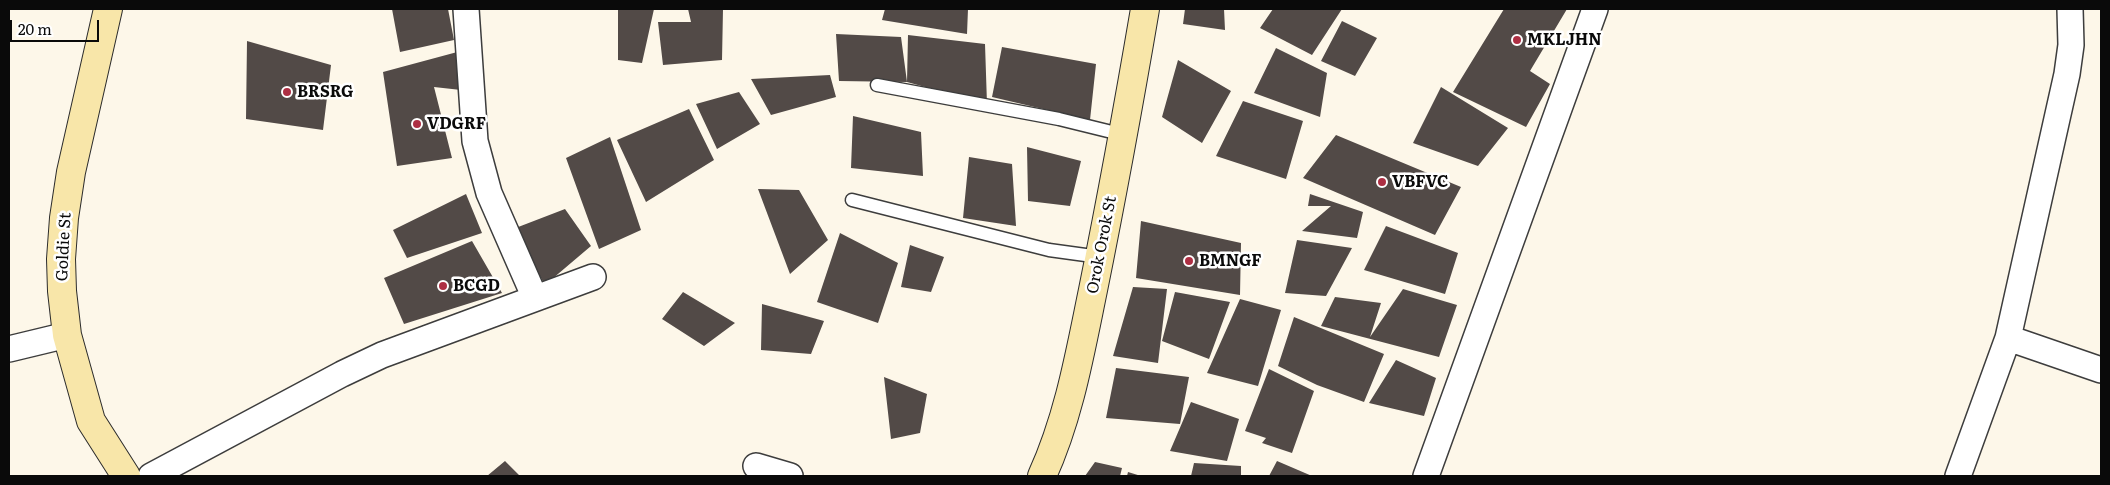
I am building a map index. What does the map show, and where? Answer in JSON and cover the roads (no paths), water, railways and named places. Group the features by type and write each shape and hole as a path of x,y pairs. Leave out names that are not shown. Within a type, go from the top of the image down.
{"street":[{"name":"Goldie St","path":"108,9 71,172 64,218 61,259 62,292 68,335 91,421 126,476"},
{"path":"466,9 475,141 489,193 536,298"},
{"name":"Orok Orok St","path":"1042,476 1052,454 1075,378 1124,135 1145,9"},
{"path":"1426,476 1595,9"},
{"path":"1958,476 2008,338 2067,74 2071,45 2070,9"},
{"path":"151,476 342,374 382,356 592,277"},
{"path":"9,349 68,335"},
{"path":"2008,338 2101,370"},
{"path":"756,466 790,476"}],"lane":[{"path":"877,85 1041,115 1124,135"},
{"path":"852,200 1049,250 1100,257"}],"place":[{"name":"MKLJHN","path":"1517,40"},
{"name":"BRSRG","path":"287,92"},
{"name":"VDGRF","path":"417,124"},
{"name":"VBFVC","path":"1382,182"},
{"name":"BMNGF","path":"1189,261"},
{"name":"BCGD","path":"443,286"}]}
